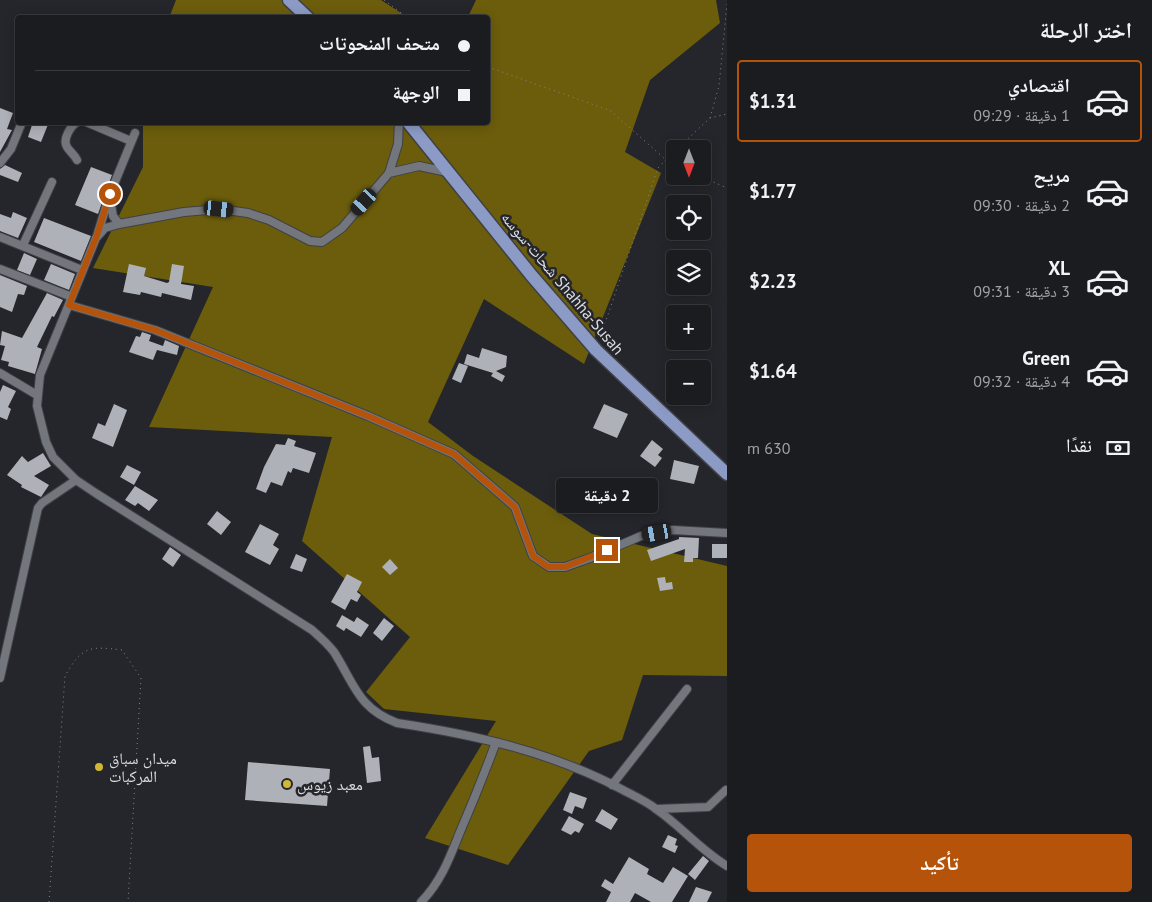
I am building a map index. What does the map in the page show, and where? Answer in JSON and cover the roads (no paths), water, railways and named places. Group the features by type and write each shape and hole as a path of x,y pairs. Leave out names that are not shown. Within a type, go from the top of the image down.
{"main road":[{"path":"289,0 305,15"},
{"name":"شحات-سوسه Shahha-Susah","path":"410,125 532,276 596,350 727,474"}],"street":[{"path":"0,163 10,149 21,125"},
{"path":"74,125 70,129 65,141 66,146 77,160"},
{"path":"95,125 133,137 110,194 96,238 42,370 37,395 40,424 46,442 54,457 76,480 312,630 334,652 357,695 370,710 397,724 496,742 567,764 612,785 656,809 698,847 727,866"},
{"path":"96,238 105,228 119,224 184,212 219,209 256,215 310,241 322,242 342,228 389,173 398,144 399,125"},
{"path":"389,173 419,166 449,173"},
{"path":"23,245 52,182"},
{"path":"110,194 110,206 119,224"},
{"path":"0,237 82,270"},
{"path":"0,269 72,297"},
{"path":"69,305 155,330 368,416 454,454 515,507 533,556 548,567 565,567 641,536 672,530 727,533"},
{"path":"0,372 37,395"},
{"path":"0,678 38,508 42,503 76,480"},
{"path":"612,785 688,689"},
{"path":"421,902 432,891 444,871 482,783 496,742"},
{"path":"656,809 708,808 726,790"}],"place":[{"name":"ميدان سباق المركبات","path":"99,767"},
{"name":"معبد زيوس","path":"287,784"}]}
